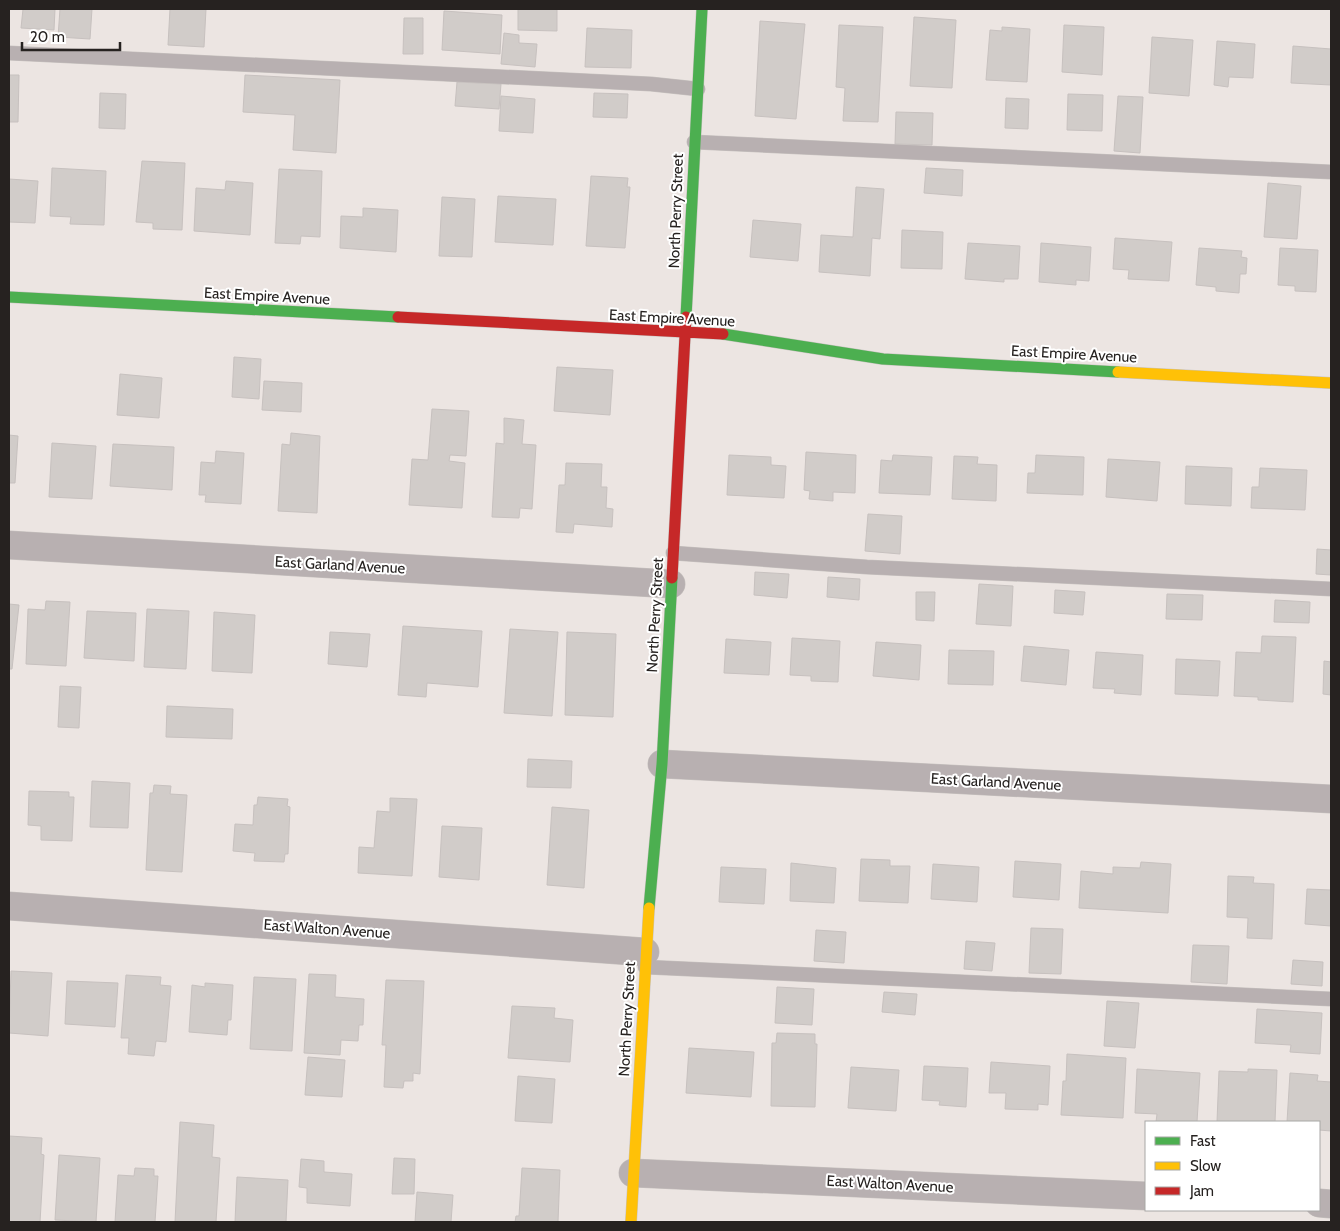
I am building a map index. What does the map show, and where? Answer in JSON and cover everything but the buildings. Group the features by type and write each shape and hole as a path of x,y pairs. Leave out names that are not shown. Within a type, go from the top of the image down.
{"street":[{"name":"North Perry Street","path":"631,1222 645,959 662,764 702,9"},
{"name":"East Empire Avenue","path":"9,297 686,333 719,333 883,359 1331,383"},
{"name":"East Garland Avenue","path":"9,545 672,584"},
{"name":"East Garland Avenue","path":"662,764 1331,799"},
{"name":"East Walton Avenue","path":"9,906 645,959"},
{"name":"East Walton Avenue","path":"633,1173 1145,1196"}],"lane":[{"path":"9,53 651,84 698,89"},
{"path":"694,142 1331,172"},
{"path":"674,553 867,567 1331,589"},
{"path":"645,959 1331,999"}],"traffic: fast":[{"path":"686,317 702,9"},
{"path":"9,297 398,317"},
{"path":"723,334 883,359 1118,372"},
{"path":"649,908 662,764 672,578"}],"traffic: slow":[{"path":"1118,372 1331,383"},
{"path":"631,1222 649,908"}],"traffic: jam":[{"path":"398,317 723,334"},
{"path":"672,578 686,317"}]}
